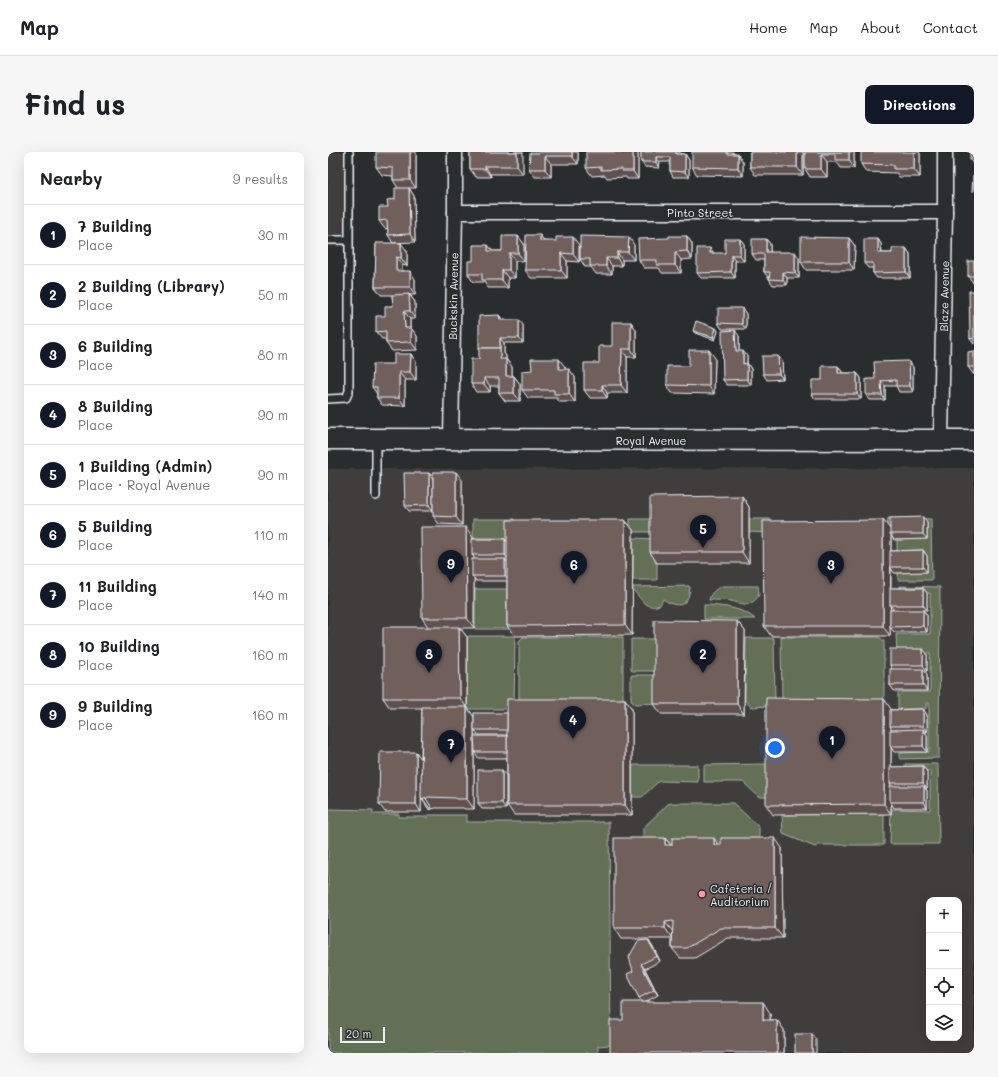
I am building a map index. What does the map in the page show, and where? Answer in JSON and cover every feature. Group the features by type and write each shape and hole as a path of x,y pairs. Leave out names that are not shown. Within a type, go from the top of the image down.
{"main road":[{"name":"Royal Avenue","path":"328,439 974,440"}],"street":[{"name":"Buckskin Avenue","path":"451,439 455,152"},
{"name":"Blaze Avenue","path":"941,440 946,212 945,152"},
{"name":"Pinto Street","path":"455,212 946,212"}],"lane":[{"path":"328,399 346,398 350,391 348,240 349,152"},
{"path":"328,240 348,240"},
{"path":"376,439 376,496"}],"shaded area":[{"path":"328,152 355,152 355,247 328,247"},
{"path":"974,468 974,1053 328,1053 328,469"}],"green space":[{"path":"888,518 931,519 932,580 898,580 898,573 927,572 897,556 897,540 927,539 894,528 887,528"},
{"path":"473,519 515,519 515,537 475,538 473,537"},
{"path":"630,519 655,519 655,532 633,532 630,530"},
{"path":"749,519 771,519 770,533 749,532"},
{"path":"633,538 655,539 657,580 633,580"},
{"path":"689,586 689,594 687,599 685,602 677,605 663,599 660,605 649,606 645,604 633,590 633,587"},
{"path":"722,586 758,586 759,595 753,602 746,604 709,600 711,595"},
{"path":"900,586 940,587 939,758 900,759 900,753 929,752 929,703 926,703 926,709 898,709 898,692 930,692 930,653 897,654 896,634 930,634 930,593 900,593"},
{"path":"475,589 513,589 511,629 475,629"},
{"path":"704,605 738,610 755,619 704,619"},
{"path":"515,636 514,709 467,709 467,637"},
{"path":"523,637 623,637 623,704 519,704 519,641"},
{"path":"781,637 879,637 884,641 884,701 782,699"},
{"path":"746,638 774,638 775,704 771,706 751,707 745,700"},
{"path":"631,639 660,639 658,671 631,670"},
{"path":"632,675 659,675 658,703 635,704 631,701"},
{"path":"767,764 770,797 759,797 743,782 704,782 704,765"},
{"path":"905,764 938,764 939,844 890,844 891,809 930,810 930,771 905,771"},
{"path":"634,765 698,765 698,782 659,781 642,797 632,797 632,768"},
{"path":"733,803 759,827 759,848 643,848 643,828 668,804"},
{"path":"328,809 373,810 373,814 399,814 399,817 467,815 467,822 609,822 611,1045 598,1046 598,1053 328,1053"},
{"path":"884,814 884,845 818,845 815,847 783,834 782,815"}],"building":[{"path":"376,152 410,152 410,180 393,180 393,168 376,167"},
{"path":"470,152 517,152 517,166 485,166 485,169 470,169"},
{"path":"572,152 572,156 545,156 545,169 529,169 530,153"},
{"path":"586,152 633,152 633,171 622,171 622,169 601,170 601,167 586,168"},
{"path":"641,152 676,152 676,154 685,154 685,172 670,171 670,157 656,157 656,162 641,162"},
{"path":"692,152 727,152 727,154 738,154 738,168 692,167"},
{"path":"750,152 797,152 797,167 750,167"},
{"path":"805,152 849,152 849,160 835,160 835,154 821,154 821,169 805,169"},
{"path":"861,152 914,152 914,169 894,169 894,165 861,164"},
{"path":"970,152 974,152 974,159 970,159"},
{"path":"973,175 974,191 972,191"},
{"path":"395,188 409,188 410,234 388,235 387,220 379,221 379,207 388,207 387,200 395,199"},
{"path":"526,235 540,235 540,241 556,241 556,237 573,237 573,254 561,253 561,270 525,270"},
{"path":"502,236 518,236 518,253 509,253 509,270 502,270 502,280 482,280 482,274 468,274 468,261 473,261 473,245 488,245 488,251 502,251"},
{"path":"580,236 629,237 628,252 617,252 617,258 606,258 606,266 590,266 590,259 580,259"},
{"path":"669,236 687,236 687,251 675,252 675,265 657,265 657,260 639,260 638,239 669,238"},
{"path":"801,237 849,238 849,262 801,262"},
{"path":"725,239 740,239 740,255 731,255 731,272 697,273 697,248 710,248 710,253 725,253"},
{"path":"752,239 766,239 766,252 795,252 795,273 783,272 783,280 769,279 770,272 764,272 764,254 752,254"},
{"path":"864,239 878,239 878,253 892,253 892,248 906,248 906,272 873,273 873,263 864,263"},
{"path":"376,243 401,243 401,258 396,257 396,271 410,271 410,287 375,287"},
{"path":"968,261 974,261 974,276 968,276"},
{"path":"969,291 974,291 974,338 970,339"},
{"path":"409,294 410,311 404,311 405,328 411,328 411,342 386,343 386,331 376,332 376,316 385,316 385,306 393,306 392,295"},
{"path":"718,308 742,308 742,324 718,323"},
{"path":"499,315 500,320 519,320 519,338 500,338 500,348 479,348 479,316"},
{"path":"696,321 716,328 713,337 693,331"},
{"path":"612,322 631,322 631,349 622,349 621,385 602,385 602,390 584,390 584,363 599,363 599,346 612,346"},
{"path":"735,330 736,351 743,351 743,364 747,363 747,379 723,380 722,331"},
{"path":"479,348 500,348 500,359 506,359 506,376 514,376 514,393 499,393 499,378 484,378 484,384 471,384 471,359 479,359"},
{"path":"689,350 709,350 709,386 667,385 667,366 689,366"},
{"path":"974,351 974,367 968,367 968,352"},
{"path":"394,354 411,354 410,372 399,372 399,398 377,398 377,387 372,387 373,364 394,364"},
{"path":"762,356 778,356 779,374 763,374"},
{"path":"531,359 559,359 559,369 569,369 569,394 554,394 554,390 522,390 522,371 532,370"},
{"path":"909,361 910,386 896,386 896,380 881,381 882,395 866,395 866,379 875,379 874,362"},
{"path":"822,366 838,366 838,373 857,373 857,394 812,394 812,380 822,380"},
{"path":"433,472 456,472 456,517 433,516"},
{"path":"404,473 429,473 429,505 405,506"},
{"path":"742,496 742,552 650,552 650,497"},
{"path":"923,517 923,534 890,534 890,518"},
{"path":"507,520 625,520 625,625 507,626"},
{"path":"883,520 883,626 764,626 763,521"},
{"path":"421,527 466,527 467,618 422,618"},
{"path":"472,539 505,539 505,555 472,555"},
{"path":"923,550 923,567 890,567 890,551"},
{"path":"472,559 505,559 505,576 472,576"},
{"path":"890,588 923,588 923,605 890,605"},
{"path":"890,610 923,610 923,626 890,627"},
{"path":"654,620 737,621 737,704 654,704"},
{"path":"383,627 459,627 460,698 383,698"},
{"path":"890,649 923,649 923,665 890,665"},
{"path":"890,669 923,669 923,685 890,685"},
{"path":"766,698 884,699 884,804 766,805"},
{"path":"507,699 625,699 625,805 507,805"},
{"path":"422,707 467,707 467,799 428,797 426,799 425,797 423,799 421,797"},
{"path":"923,709 923,726 890,726 890,710"},
{"path":"474,713 507,713 507,730 474,730"},
{"path":"923,729 923,746 890,746 890,730"},
{"path":"474,736 507,736 507,752 475,752"},
{"path":"380,752 416,752 416,804 379,804"},
{"path":"923,766 923,783 890,783 890,767"},
{"path":"478,770 502,770 502,803 478,803"},
{"path":"890,786 924,786 924,802 890,802"},
{"name":"Cafeteria / Auditorium","path":"614,838 665,838 665,845 672,845 672,838 714,838 714,845 721,845 721,838 775,838 775,928 721,928 687,948 672,948 673,921 665,922 665,928 614,928"},
{"path":"648,940 657,956 641,964 654,990 639,998 627,974 633,971 629,957 638,941"},
{"path":"623,1002 763,1002 763,1020 777,1020 777,1053 610,1053 610,1020 623,1020"},
{"path":"795,1034 812,1034 812,1053 795,1053"}],"place":[{"name":"1 Building (Admin)","path":"703,548"},
{"name":"9 Building","path":"451,583"},
{"name":"5 Building","path":"574,584"},
{"name":"6 Building","path":"831,584"},
{"name":"10 Building","path":"429,673"},
{"name":"2 Building (Library)","path":"703,673"},
{"name":"8 Building","path":"573,739"},
{"name":"7 Building","path":"832,759"},
{"name":"11 Building","path":"451,763"},
{"name":"Cafeteria / Auditorium","path":"702,894"}]}
